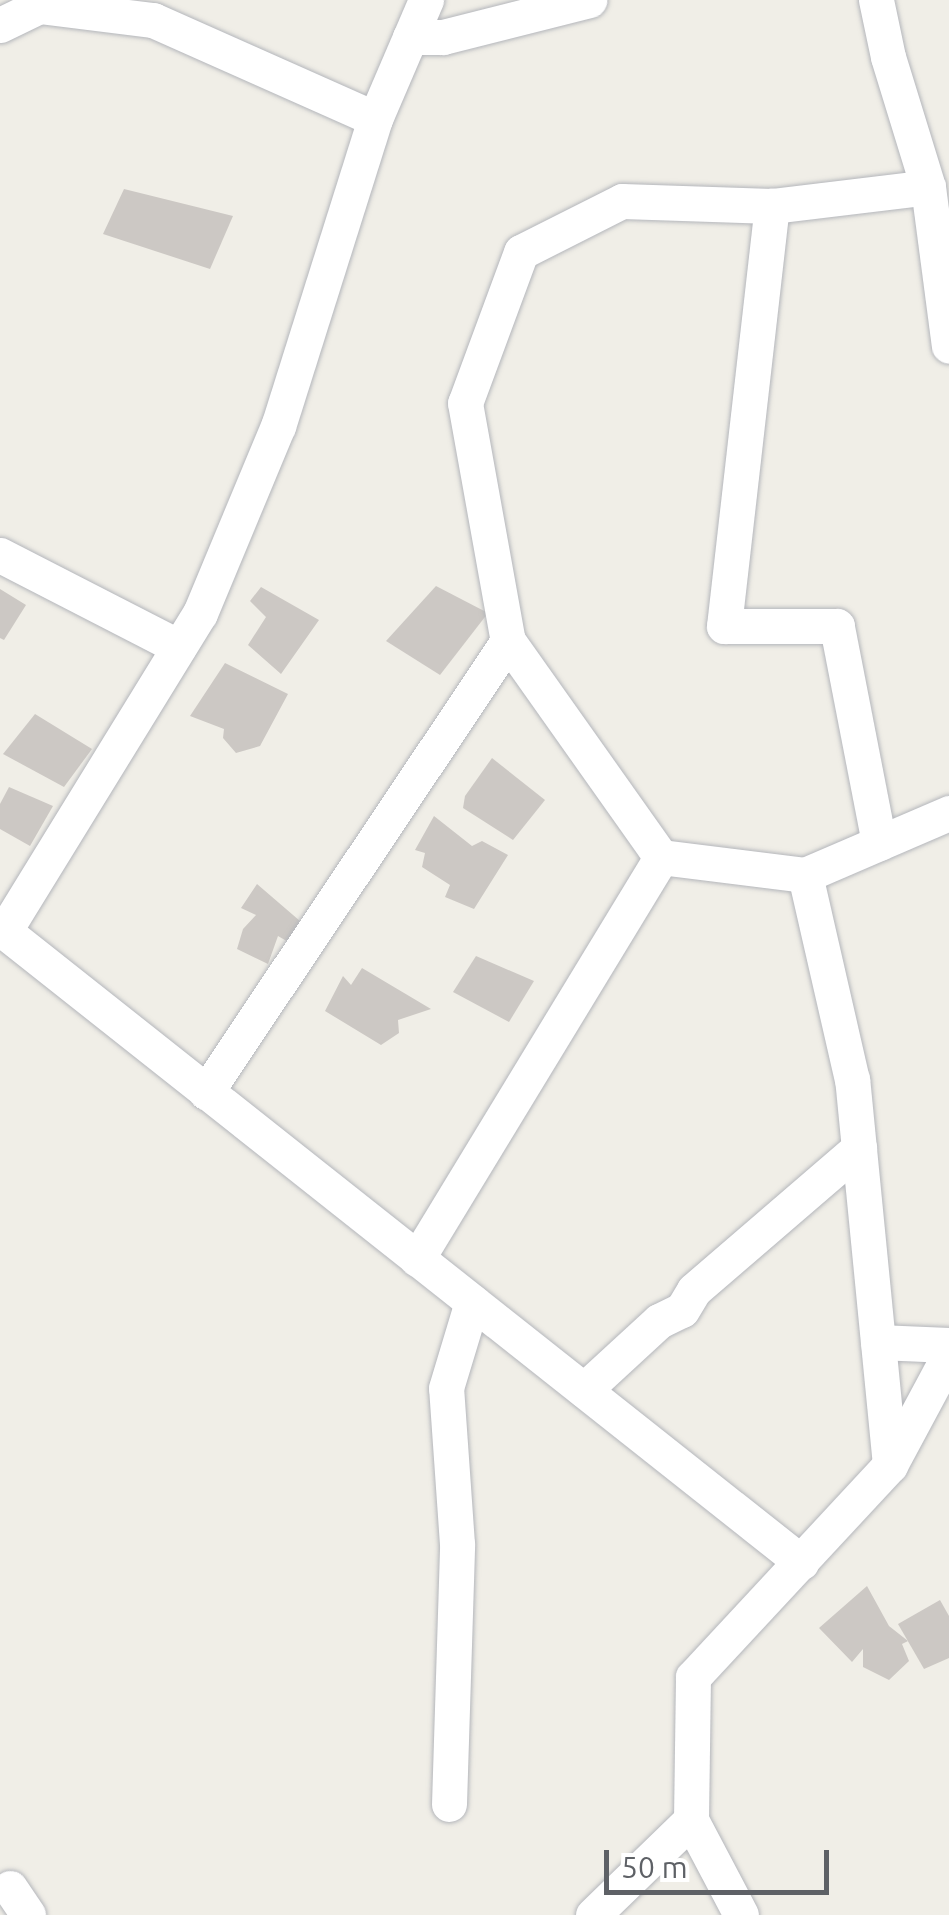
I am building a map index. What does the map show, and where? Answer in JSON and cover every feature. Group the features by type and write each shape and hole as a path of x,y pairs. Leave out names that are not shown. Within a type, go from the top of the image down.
{"street":[{"path":"426,0 376,119 278,426 200,614 2,934 801,1562"},
{"path":"410,37 442,38 588,0"},
{"path":"876,0 888,58 928,187 949,346"},
{"path":"0,25 38,6 157,10 376,119"},
{"path":"928,187 772,206 622,200 521,252 465,402 508,641 661,857 805,876 949,813"},
{"path":"772,206 724,626 837,626 879,843"},
{"path":"0,554 179,647"},
{"path":"206,1092 508,641"},
{"path":"418,1259 661,857"},
{"path":"805,876 852,1080 890,1465"},
{"path":"584,1390 659,1322 682,1310 694,1290 859,1148"},
{"path":"449,1804 457,1544 446,1388 472,1302"},
{"path":"878,1342 949,1345"},
{"path":"741,1915 691,1820 693,1677 890,1465 949,1355"},
{"path":"594,1915 691,1820"}],"building":[{"path":"124,189 233,216 210,269 103,234"},
{"path":"436,586 488,613 440,675 386,641"},
{"path":"261,587 319,620 281,674 248,645 266,617 250,601"},
{"path":"0,589 26,605 4,640 0,638"},
{"path":"225,663 288,694 260,746 236,753 223,738 224,729 190,716"},
{"path":"35,714 92,749 64,787 3,754"},
{"path":"492,758 545,800 513,840 463,808 465,796"},
{"path":"9,787 53,806 30,846 0,829 0,804"},
{"path":"434,816 472,846 482,841 508,855 474,909 445,897 450,885 422,867 425,853 415,850"},
{"path":"257,884 300,921 290,943 278,936 268,964 237,949 243,929 256,915 241,908"},
{"path":"476,956 534,981 509,1022 453,992"},
{"path":"362,968 431,1009 398,1020 399,1033 381,1045 325,1011 343,976 351,985"},
{"path":"867,1586 889,1626 908,1641 902,1644 909,1661 889,1680 863,1667 863,1649 852,1662 819,1628"},
{"path":"940,1600 949,1616 949,1658 924,1669 898,1624"}]}
